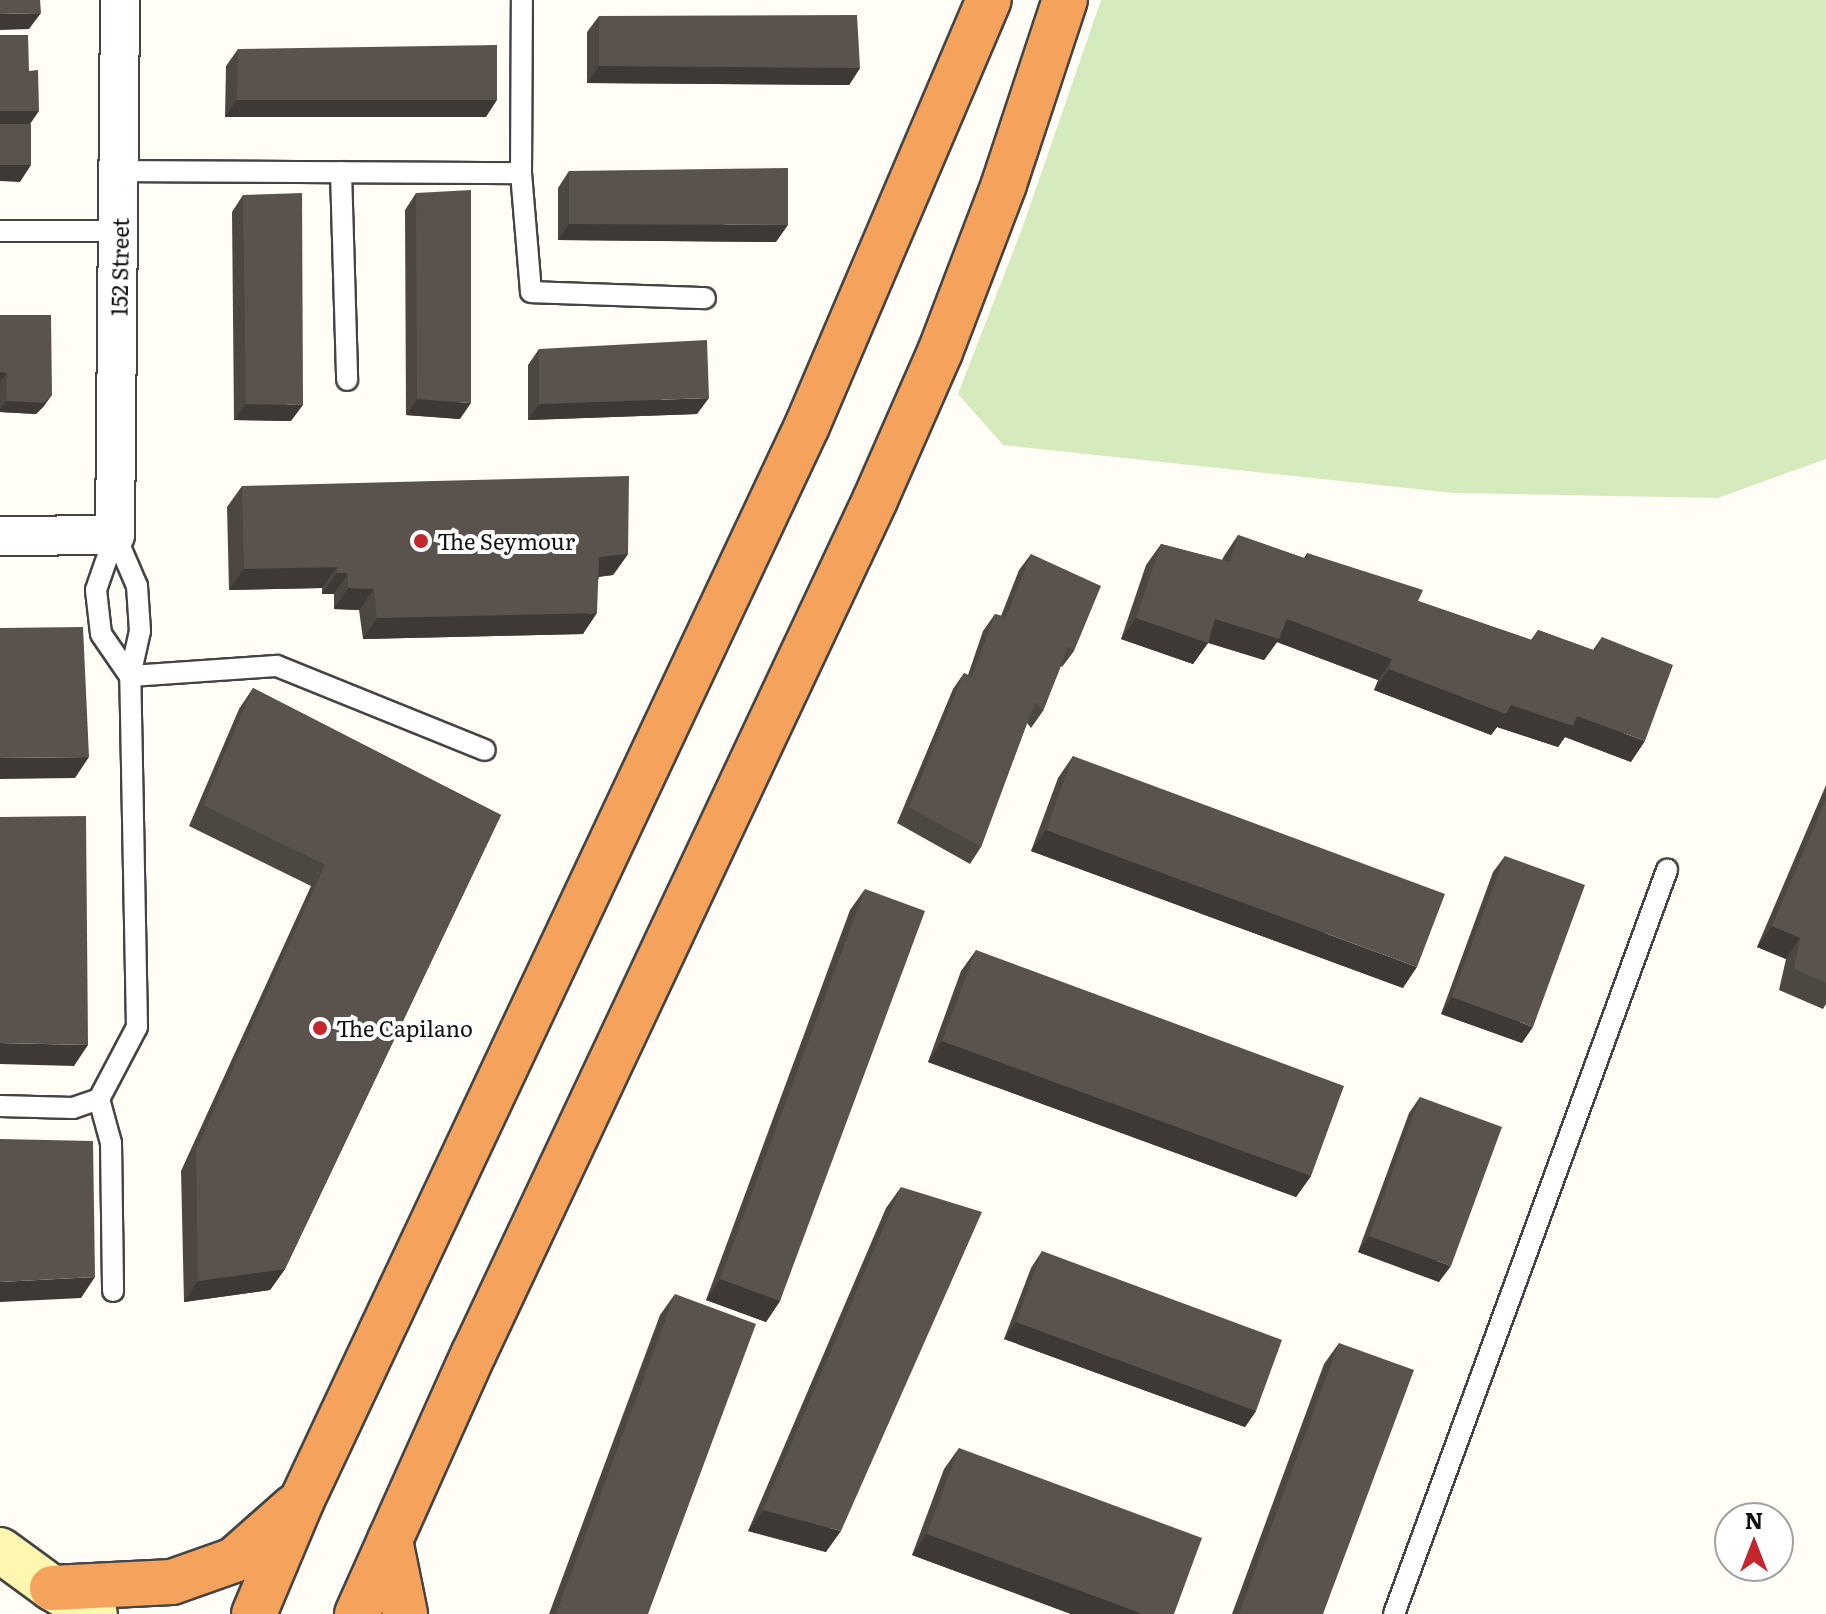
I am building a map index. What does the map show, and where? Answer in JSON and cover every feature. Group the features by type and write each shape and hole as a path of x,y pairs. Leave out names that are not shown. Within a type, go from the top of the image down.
{"highway":[{"path":"254,1614 302,1500 807,426 989,0"},
{"path":"357,1614 887,473 940,352 1004,184 1065,0"},
{"path":"52,1588 172,1582 184,1578 234,1560 302,1500"},
{"path":"390,1540 405,1614"}],"main road":[{"path":"0,1550 52,1588 95,1614"}],"street":[{"name":"152 Street","path":"115,535 120,0"},
{"path":"0,536 115,535"}],"lane":[{"path":"522,0 521,173 531,292 705,298"},
{"path":"120,171 521,173"},
{"path":"341,172 347,380"},
{"path":"0,231 120,231"},
{"path":"115,535 96,590 101,634 130,676"},
{"path":"113,1291 111,1143 99,1099 137,1027 130,676 140,631 137,586 115,535"},
{"path":"130,676 277,666 485,750"},
{"path":"1394,1614 1667,870"},
{"path":"0,1106 73,1108 99,1099"}],"green space":[{"path":"1101,0 1826,0 1826,459 1718,498 1454,493 1003,445 958,394 1023,226"}],"building":[{"path":"0,0 40,0 41,13 0,14"},
{"path":"857,15 860,68 599,66 599,16"},
{"path":"0,35 28,35 29,71 38,70 39,111 0,111"},
{"path":"497,45 497,100 237,100 238,49"},
{"path":"0,124 31,124 31,165 0,165"},
{"path":"788,168 788,225 569,224 569,171"},
{"path":"471,190 471,403 417,399 416,193"},
{"path":"302,193 303,405 246,404 243,195"},
{"path":"0,315 51,315 52,395 44,403 6,401 7,373 0,372"},
{"path":"707,340 709,398 539,404 539,349"},
{"name":"The Seymour","path":"629,476 628,554 599,557 597,613 377,618 374,589 348,588 348,573 337,573 337,567 244,569 242,486"},
{"path":"1238,535 1307,559 1307,553 1423,590 1418,601 1532,640 1538,630 1596,651 1602,637 1673,665 1645,741 1577,716 1573,726 1511,705 1506,714 1389,669 1392,659 1287,619 1279,639 1215,619 1208,643 1136,618 1161,544 1230,562"},
{"path":"1031,554 1101,586 1074,651 1068,646 1043,711 1035,702 981,847 909,807 964,673 972,677 995,614 1006,617"},
{"path":"83,627 89,757 0,758 0,628"},
{"name":"The Capilano","path":"253,688 501,815 285,1269 198,1281 196,1150 325,865 203,805"},
{"path":"1073,756 1445,894 1417,967 1046,830"},
{"path":"1826,799 1826,983 1794,969 1800,938 1772,926"},
{"path":"86,816 88,1045 0,1043 0,817"},
{"path":"1505,856 1585,885 1533,1027 1452,997"},
{"path":"865,889 925,911 780,1301 720,1279"},
{"path":"976,950 1344,1086 1311,1176 942,1041"},
{"path":"1420,1097 1502,1127 1451,1266 1369,1236"},
{"path":"0,1139 93,1141 95,1277 0,1282"},
{"path":"901,1187 982,1212 841,1531 763,1510"},
{"path":"1042,1251 1282,1340 1256,1411 1016,1322"},
{"path":"675,1294 756,1324 648,1614 556,1614"},
{"path":"1339,1343 1414,1370 1323,1614 1239,1614"},
{"path":"959,1448 1202,1538 1174,1614 1143,1614 927,1534"}],"place":[{"name":"The Seymour","path":"421,541"},
{"name":"The Capilano","path":"320,1028"}]}
